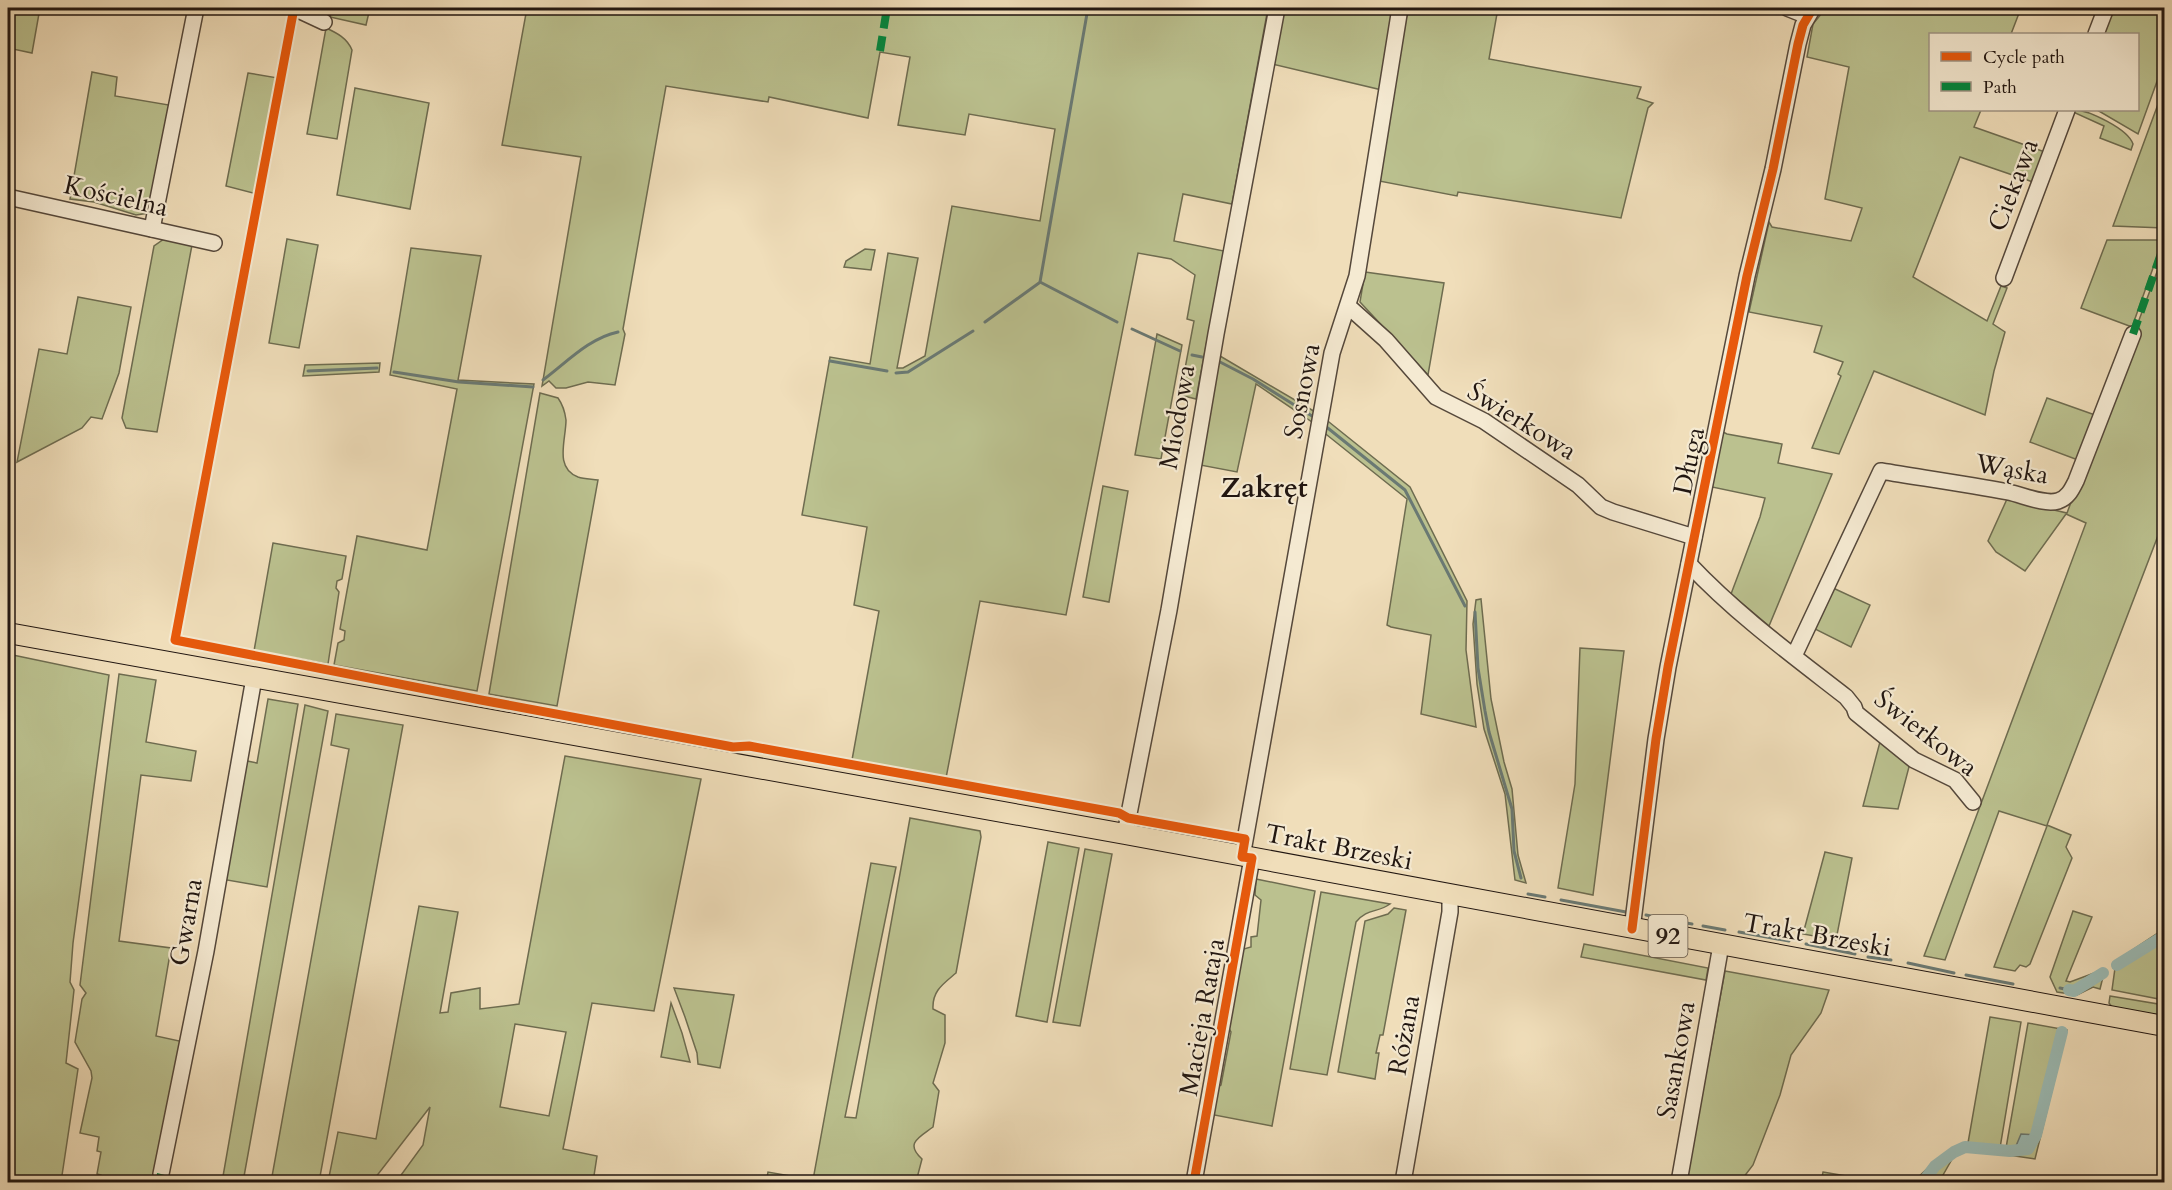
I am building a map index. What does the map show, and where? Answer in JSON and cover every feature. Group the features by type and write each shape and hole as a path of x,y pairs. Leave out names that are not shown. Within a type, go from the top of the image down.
{"main road":[{"name":"Trakt Brzeski","path":"8,633 1125,834 1450,896 2164,1026"}],"street":[{"path":"152,229 196,8"},
{"path":"294,8 324,22"},
{"name":"Miodowa","path":"1125,834 1277,8"},
{"name":"Sosnowa","path":"1247,857 1332,353 1357,276 1400,8"},
{"path":"2096,33 2106,8"},
{"name":"Długa","path":"1632,929 1656,739 1670,657 1747,276 1773,169 1798,44 1801,10"},
{"name":"Ciekawa","path":"2004,278 2067,111"},
{"name":"Kościelna","path":"8,198 214,243"},
{"name":"Świerkowa","path":"1348,306 1386,340 1436,396 1484,422 1578,485 1601,507 1694,537"},
{"name":"Wąska","path":"1794,656 1881,471 2044,500 2062,499 2067,496 2076,481 2133,334"},
{"name":"Świerkowa","path":"1689,564 1711,588 1846,697 1857,713 1900,750 1928,768 1955,780 1973,802"},
{"name":"Gwarna","path":"161,1174 206,951 254,678"},
{"name":"Macieja Rataja","path":"1194,1182 1247,857"},
{"name":"Różana","path":"1403,1182 1448,923 1450,896"},
{"name":"Sasankowa","path":"1679,1182 1721,945"}],"green space":[{"path":"8,8 40,8 32,53 8,48"},
{"path":"332,8 370,8 366,25 330,17"},
{"path":"527,8 1268,8 1232,204 1183,194 1175,235 1174,241 1224,251 1196,399 1180,395 1194,321 1187,319 1195,275 1171,259 1138,253 1066,615 980,601 946,778 852,760 879,611 854,605 867,527 802,515 830,357 870,364 888,253 918,258 897,368 903,368 925,356 952,206 1040,221 1055,129 969,114 965,135 898,125 910,57 880,52 868,118 769,97 768,102 666,86 615,385 588,382 566,388 556,388 549,381 542,386 581,157 502,145"},
{"path":"1283,8 1395,8 1382,90 1272,64"},
{"path":"1408,8 1498,8 1489,59 1641,87 1637,98 1653,103 1648,108 1621,218 1458,192 1457,196 1379,181"},
{"path":"1826,8 2021,8 2011,33 1929,33 1929,111 1981,111 1974,127 2045,152 2033,182 1960,157 1913,277 1987,321 2001,286 2007,288 1993,324 2005,332 1985,415 1874,371 1839,454 1812,448 1841,376 1838,374 1843,362 1814,352 1822,326 1749,312 1769,222 1772,227 1851,241 1862,208 1825,199 1849,67 1807,57 1813,24"},
{"path":"2112,8 2164,8 2164,62 2138,134 2099,111 2139,111 2139,33 2102,33"},
{"path":"326,28 344,39 352,50 337,139 307,134"},
{"path":"92,72 117,77 115,96 169,105 149,213 136,215 94,202 70,199"},
{"path":"248,73 278,78 257,194 226,186"},
{"path":"355,88 429,103 410,209 337,195"},
{"path":"2164,88 2164,228 2113,226"},
{"path":"2073,112 2089,113 2124,132 2133,144 2131,150 2100,138 2104,126"},
{"path":"164,239 192,245 157,432 126,428 122,418 154,246"},
{"path":"287,239 318,245 299,348 269,343"},
{"path":"2107,240 2163,240 2132,327 2081,308"},
{"path":"411,248 481,256 458,380 534,384 477,691 334,665 338,643 344,640 345,631 340,629 357,536 427,550 457,389 390,375"},
{"path":"865,249 875,250 871,270 844,267 846,261"},
{"path":"2164,253 2164,520 2047,825 2071,835 2066,847 2072,858 2030,964 2026,967 2020,965 2015,971 1994,967 2047,826 1999,811 1945,960 1924,956 2086,523 2066,514 2025,571 1996,552 1988,541 2007,499 2067,513"},
{"path":"1365,272 1444,283 1428,375 1360,302"},
{"path":"78,297 131,307 119,373 102,419 91,417 82,428 17,462 39,349 67,354"},
{"path":"1157,334 1182,345 1161,459 1135,455"},
{"path":"1220,356 1317,413 1315,424 1256,384 1237,472 1200,465"},
{"path":"380,363 379,372 303,376 305,365"},
{"path":"540,393 558,398 564,409 566,420 563,453 566,467 578,477 598,480 557,706 489,694"},
{"path":"2047,398 2095,415 2078,460 2030,442"},
{"path":"1324,418 1410,487 1467,601 1466,650 1476,727 1421,714 1431,635 1387,625 1407,499 1322,431"},
{"path":"1723,432 1782,444 1778,463 1832,474 1769,626 1731,594 1765,498 1712,487"},
{"path":"1103,486 1128,491 1109,602 1083,597"},
{"path":"273,543 346,556 342,579 337,581 336,588 339,592 328,664 254,651"},
{"path":"1833,588 1870,605 1851,647 1815,629"},
{"path":"1481,599 1491,699 1512,789 1518,855 1526,883 1515,880 1505,794 1484,729 1477,684 1473,624 1476,600"},
{"path":"1580,648 1624,651 1593,895 1558,888 1575,784"},
{"path":"8,654 109,675 73,943 70,982 74,990 66,1063 78,1069 61,1182 8,1182"},
{"path":"119,674 156,680 146,742 196,751 191,781 141,775 119,941 171,948 156,1036 184,1042 157,1182 100,1182 101,1175 97,1174 101,1152 97,1151 99,1137 80,1133 92,1078 91,1071 75,1042 82,999 86,993 80,985"},
{"path":"268,699 298,704 267,887 221,879 242,760 257,763"},
{"path":"305,705 328,711 243,1182 222,1182"},
{"path":"336,714 403,725 319,1182 271,1182 349,749 331,745"},
{"path":"1881,738 1910,763 1898,809 1863,806"},
{"path":"565,756 701,779 654,1011 592,1003 563,1149 597,1156 593,1182 396,1182 423,1145 430,1107 372,1182 328,1182 338,1132 376,1139 419,906 458,912 440,1013 448,1012 451,993 480,988 480,1009 519,1004","holes":["515,1024 566,1032 549,1116 500,1107"]},
{"path":"910,818 980,831 981,837 956,973 939,988 934,997 933,1009 945,1015 945,1043 933,1083 939,1091 933,1127 919,1137 914,1144 914,1149 922,1159 916,1182 766,1182 768,1172 813,1180 871,863 896,867 845,1117 856,1118"},
{"path":"1048,842 1079,848 1047,1022 1016,1016"},
{"path":"1085,849 1112,854 1080,1026 1053,1022"},
{"path":"1825,852 1852,858 1836,940 1803,934"},
{"path":"1256,879 1315,891 1272,1126 1209,1114 1214,1089 1221,1085 1231,1032 1227,1025 1240,950 1251,947 1251,937 1257,936 1261,900 1255,895"},
{"path":"1321,892 1390,904 1364,915 1356,922 1327,1075 1290,1069"},
{"path":"1394,908 1406,910 1383,1035 1380,1035 1376,1053 1379,1053 1375,1079 1338,1072 1365,921 1388,914"},
{"path":"2073,911 2092,917 2066,981 2070,982 2105,969 2100,989 2093,987 2077,995 2057,992 2050,977"},
{"path":"2164,929 2164,1000 2112,990 2116,961"},
{"path":"1584,944 1708,968 1706,980 1581,957"},
{"path":"1725,971 1829,990 1821,1013 1791,1055 1780,1095 1753,1165 1740,1182 1686,1182"},
{"path":"674,988 734,995 720,1068 698,1064 697,1053"},
{"path":"2110,996 2164,1005 2164,1016 2112,1007 2109,1003"},
{"path":"671,1003 682,1033 690,1062 661,1057"},
{"path":"1990,1017 2021,1022 2000,1148 2006,1148 2028,1023 2067,1030 2035,1159 1966,1149 1955,1154 1939,1182 1913,1182 1931,1165 1963,1143 1968,1143"},
{"path":"1823,1172 1881,1182 1821,1182"}],"water":[{"path":"2021,1134 2036,1135 2035,1146 2023,1150 2016,1146"}],"waterway":[{"path":"1088,8 1040,282 1117,322"},
{"path":"985,322 1039,283"},
{"path":"1132,329 1180,351"},
{"path":"896,373 908,372 973,331"},
{"path":"543,380 588,345 618,332"},
{"path":"1192,355 1202,357"},
{"path":"830,361 887,371"},
{"path":"1220,362 1253,379 1312,416"},
{"path":"308,371 377,368"},
{"path":"394,372 459,382 533,387"},
{"path":"1324,425 1405,490 1465,606"},
{"path":"1475,612 1478,668 1485,711 1512,809 1514,851 1521,878"},
{"path":"1528,894 1545,897"},
{"path":"1561,900 1626,912"},
{"path":"1646,915 1666,919"},
{"path":"1675,921 1692,924"},
{"path":"1703,926 1725,930"},
{"path":"1739,932 1789,941"},
{"path":"2117,965 2164,936"},
{"path":"1806,944 1855,954"},
{"path":"1868,957 1891,960"},
{"path":"1908,963 1954,973"},
{"path":"2069,990 2074,991 2103,973"},
{"path":"1966,975 2013,984"},
{"path":"2060,988 2069,990"},
{"path":"1923,1182 1935,1166 1965,1147 2010,1151 2028,1149 2036,1135 2062,1032"}],"marked path":[{"path":"880,51 887,8"},
{"path":"2133,334 2164,245"},
{"path":"159,1182 161,1174"}],"cycle path":[{"path":"294,8 175,640 733,747 749,746 1119,813 1128,818 1245,839 1242,857 1252,858 1194,1182"},
{"path":"1632,929 1656,739 1668,667 1747,276 1773,169 1798,44 1803,25 1813,8"}],"district":[{"name":"Zakręt","path":"1264,488"}]}
